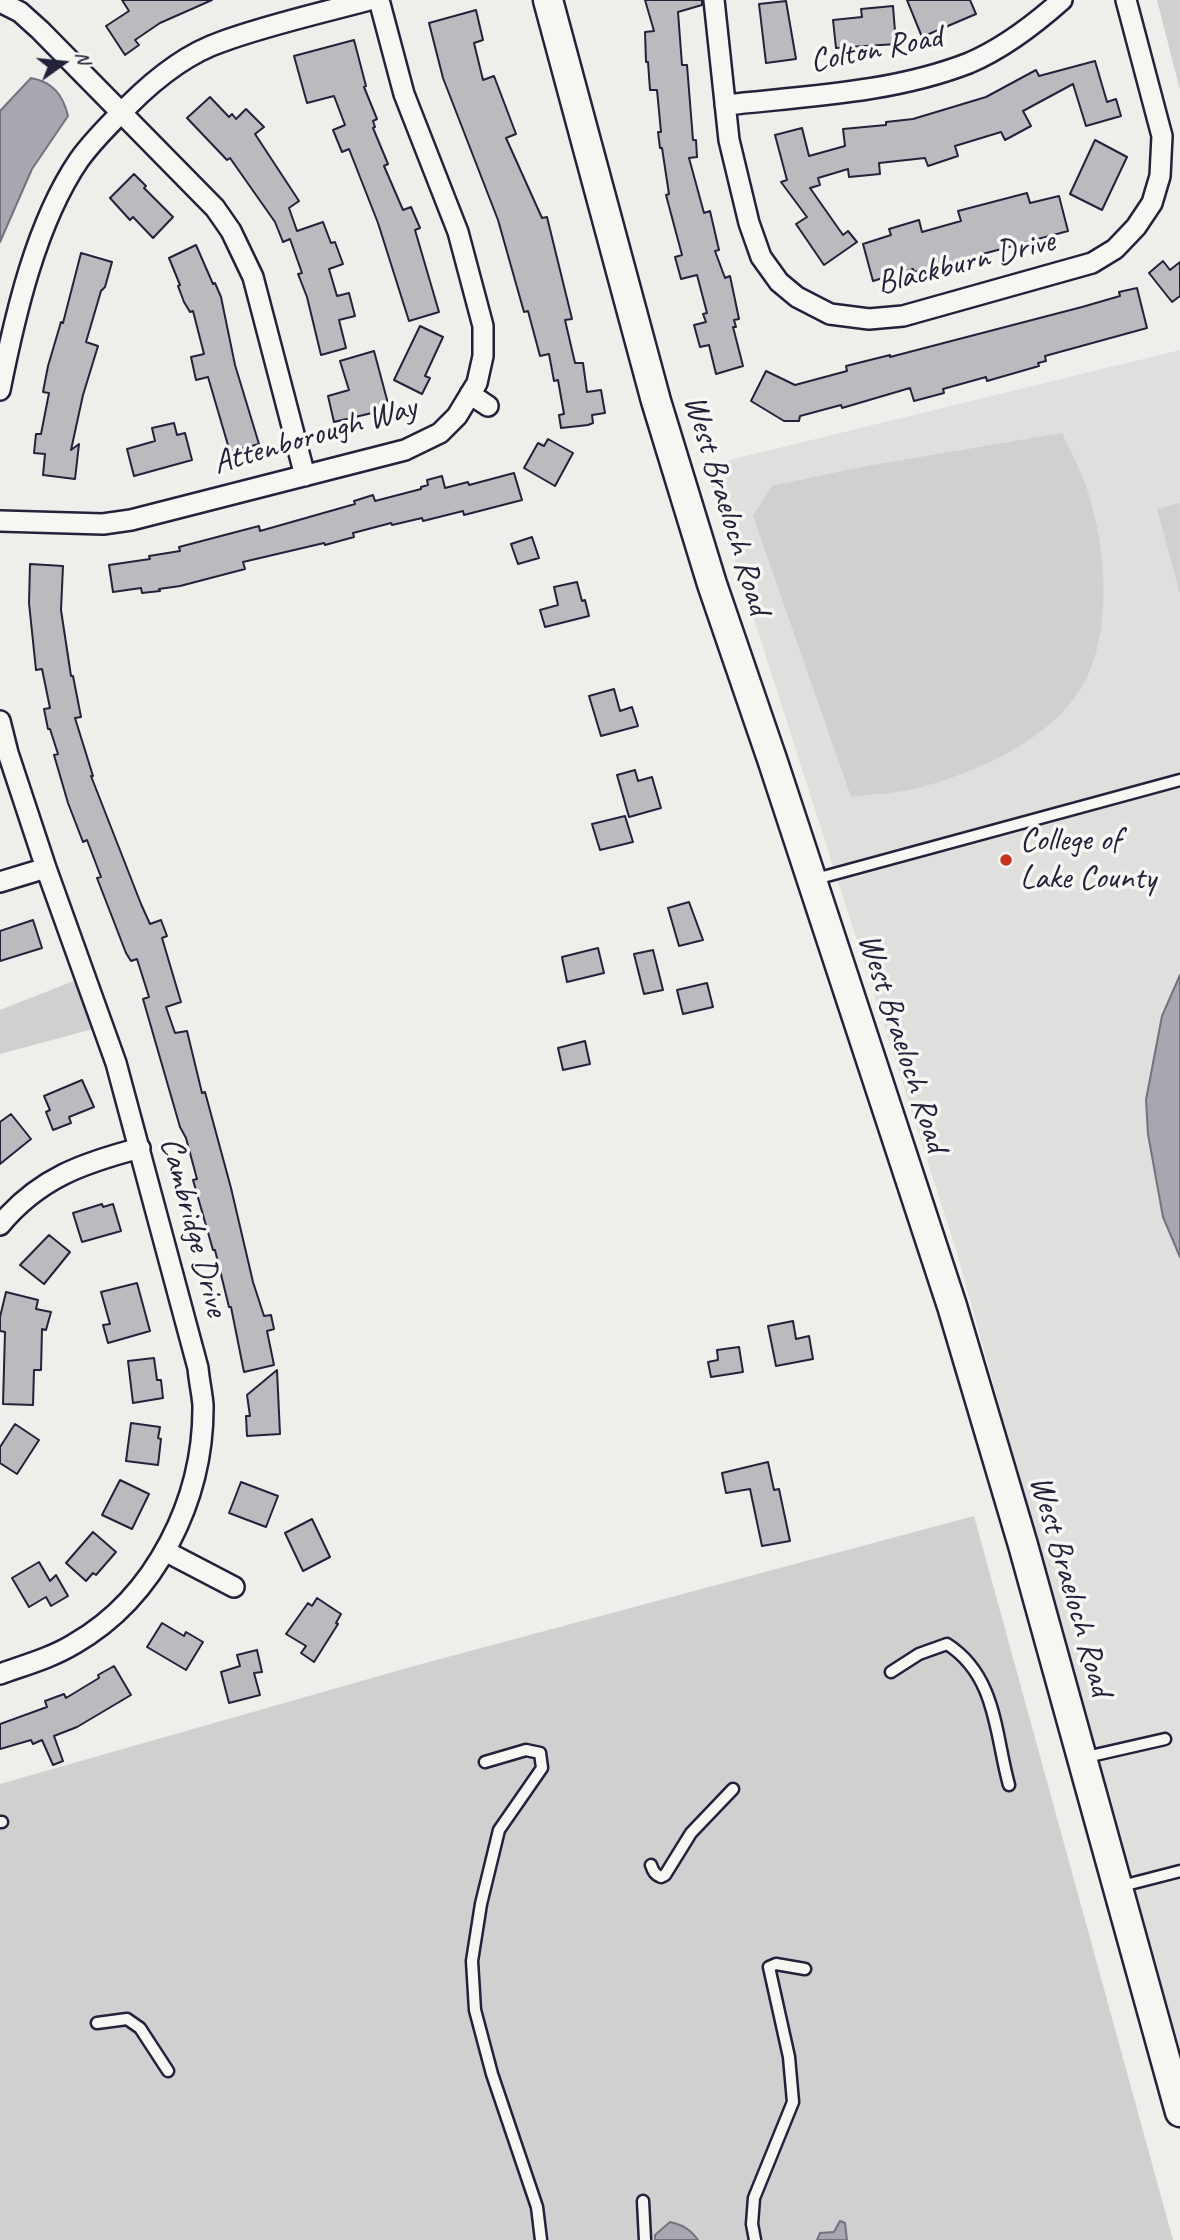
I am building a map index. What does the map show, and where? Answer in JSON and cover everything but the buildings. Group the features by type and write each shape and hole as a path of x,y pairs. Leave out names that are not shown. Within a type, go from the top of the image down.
{"street":[{"path":"0,386 40,236 80,159 121,113 150,84 187,58 220,42 369,0"},
{"name":"Attenborough Way","path":"0,521 103,524 131,520 405,450 440,433 457,416 477,383 482,356 483,326 458,232 404,94 379,0"},
{"name":"West Braeloch Road","path":"548,0 656,401 712,584 952,1306 1023,1545 1180,2112"},
{"name":"Blackburn Drive","path":"714,0 729,140 749,223 761,257 779,282 797,298 830,314 869,320 903,316 1092,263 1115,249 1136,227 1152,203 1160,176 1161,136 1126,0"},
{"name":"Colton Road","path":"725,105 917,81 971,62 1017,36 1062,0"},
{"path":"0,2 20,12 40,30 215,208 231,230 253,277 305,476"},
{"path":"470,394 488,406"},
{"name":"Cambridge Drive","path":"0,721 46,868 116,1063 198,1368 203,1404 200,1448 190,1492 177,1531 152,1572 119,1610 76,1643 44,1659 0,1674"},
{"path":"0,883 46,868"},
{"path":"0,1225 36,1190 67,1171 140,1148"},
{"path":"165,1551 234,1587"}],"lane":[{"path":"812,880 1180,780"},
{"path":"891,1672 919,1654 947,1644 956,1649 980,1679 993,1707 1009,1785"},
{"path":"1082,1758 1165,1739"},
{"path":"485,1762 526,1750 540,1753 542,1768 499,1829 481,1904 472,1961 475,2010 492,2074 537,2207 541,2240"},
{"path":"651,1865 658,1876 666,1875 691,1833 733,1788"},
{"path":"1118,1887 1180,1871"},
{"path":"755,2240 752,2224 754,2198 793,2102 789,2057 769,1968 776,1964 805,1969"},
{"path":"97,2023 127,2019 139,2028 168,2071"},
{"path":"643,2201 645,2240"}],"shaded area":[{"path":"1157,0 1180,0 1180,90"},
{"path":"31,78 51,86 56,91 68,116 32,169 0,242 0,111"},
{"name":"College of Lake County","path":"1180,350 1180,2055 957,1253 705,466"},
{"path":"1062,433 1088,492 1102,563 1103,615 1093,664 1083,685 1056,719 1020,746 994,760 920,787 851,797 753,516 772,486 861,467"},
{"path":"1180,503 1180,594 1157,509"},
{"path":"1180,975 1180,1257 1163,1217 1148,1134 1146,1100 1162,1016"},
{"path":"76,980 93,1029 0,1054 0,1010"},
{"path":"974,1516 1173,2240 0,2240 0,1784 414,1666"},
{"path":"840,2221 845,2223 847,2240 817,2240 820,2233 834,2232"},
{"path":"670,2222 686,2228 698,2240 655,2240 655,2235"}],"place":[{"name":"College of Lake County","path":"1006,860"}]}
